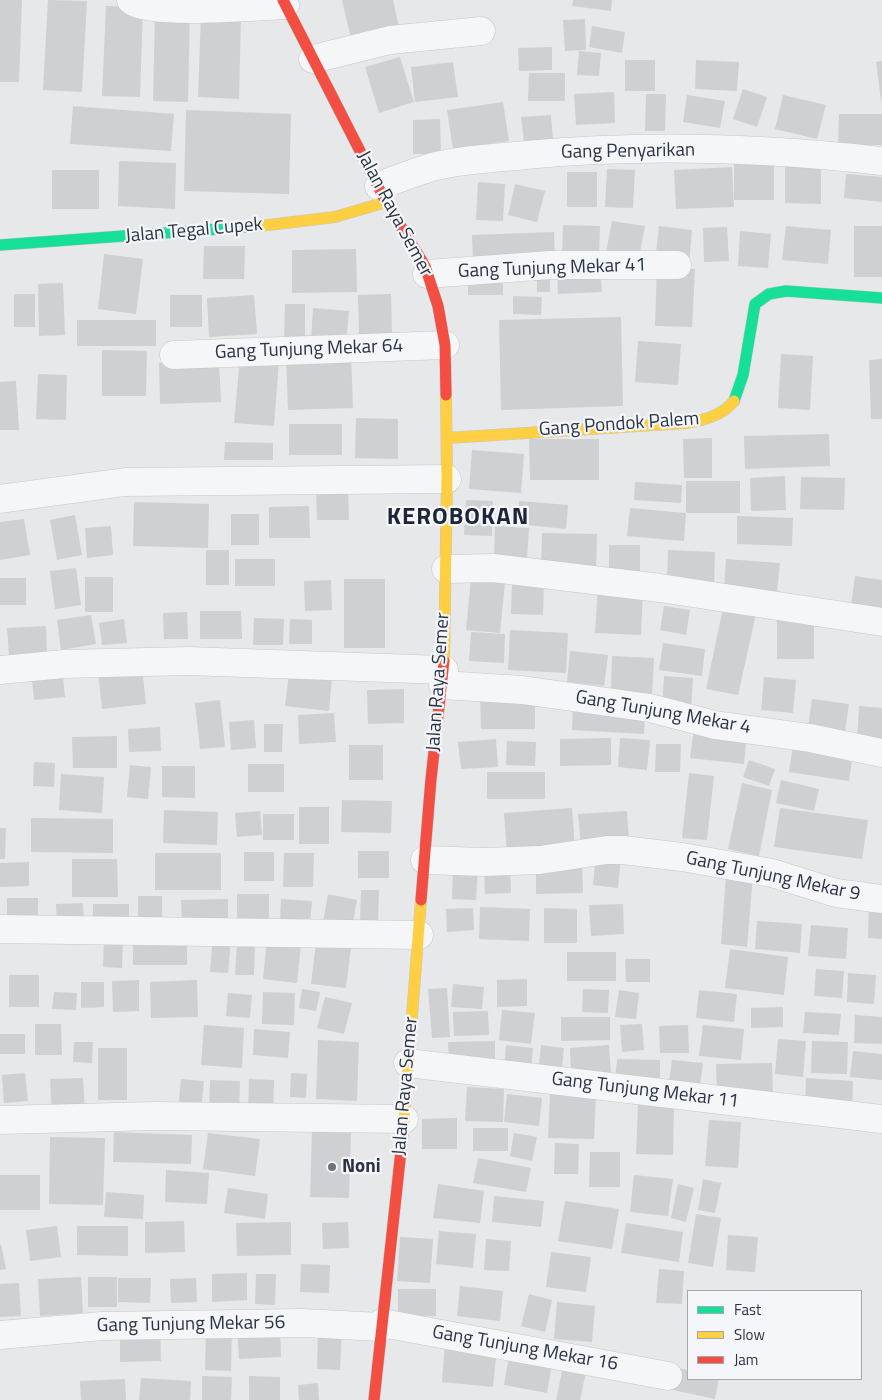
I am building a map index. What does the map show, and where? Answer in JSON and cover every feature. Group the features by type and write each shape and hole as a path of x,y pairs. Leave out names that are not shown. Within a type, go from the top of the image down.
{"street":[{"path":"131,0 145,6 196,8 284,2"},
{"name":"Jalan Raya Semer","path":"284,2 383,194 405,230 427,274 438,306 444,345 447,479 443,677 431,779 404,1119 374,1400"},
{"path":"314,59 390,40 481,31"},
{"name":"Gang Penyarikan","path":"383,194 434,167 460,161 584,150 714,151 839,156 882,161"},
{"name":"Jalan Tegal Cupek","path":"0,245 171,234 294,222 357,212 383,194"},
{"name":"Gang Tunjung Mekar 41","path":"427,274 550,265 677,265"},
{"name":"Gang Pondok Palem","path":"447,438 686,422 713,418 731,406 742,386 755,304 762,297 773,292 786,291 882,298"},
{"name":"Gang Tunjung Mekar 64","path":"174,355 444,345"},
{"path":"0,499 126,482 447,479"},
{"path":"446,569 493,568 660,588 882,622"},
{"name":"Gang Tunjung Mekar 4","path":"0,670 64,664 188,661 443,677 650,708 715,725 810,738 882,753"},
{"name":"Gang Tunjung Mekar 9","path":"425,860 484,862 540,860 607,850 623,850 682,857 772,873 836,893 882,898"},
{"path":"0,929 419,936"},
{"name":"Gang Tunjung Mekar 11","path":"408,1063 882,1119"},
{"path":"0,1120 155,1116 404,1119"},
{"name":"Gang Tunjung Mekar 56","path":"0,1335 102,1326 303,1323 382,1325"},
{"name":"Gang Tunjung Mekar 16","path":"382,1325 668,1376"}],"building":[{"path":"0,0 22,0 19,82 0,82"},
{"path":"48,0 87,1 82,92 43,90"},
{"path":"342,0 393,0 400,32 352,43"},
{"path":"573,0 612,0 611,11 572,6"},
{"path":"106,6 143,7 140,97 102,96"},
{"path":"155,10 190,10 188,102 153,101"},
{"path":"201,14 241,15 239,99 198,97"},
{"path":"585,19 586,50 565,51 563,20"},
{"path":"592,26 625,32 622,53 589,47"},
{"path":"552,47 552,70 519,71 518,48"},
{"path":"579,51 601,53 599,76 577,75"},
{"path":"400,57 414,102 379,113 365,67"},
{"path":"625,60 655,60 655,91 625,91"},
{"path":"696,60 739,62 737,91 695,89"},
{"path":"882,61 882,100 881,100 876,62"},
{"path":"453,62 458,97 415,102 411,67"},
{"path":"529,73 565,73 565,101 528,101"},
{"path":"743,89 767,97 757,127 733,119"},
{"path":"614,92 615,123 576,125 574,94"},
{"path":"646,94 666,94 665,131 645,131"},
{"path":"687,95 725,101 720,128 683,122"},
{"path":"783,95 826,105 817,139 775,129"},
{"path":"503,102 509,141 453,149 447,110"},
{"path":"73,106 174,114 171,151 70,144"},
{"path":"186,110 291,114 289,194 184,191"},
{"path":"839,114 882,114 882,145 838,145"},
{"path":"551,115 553,140 524,142 521,117"},
{"path":"440,119 441,154 413,154 413,120"},
{"path":"119,161 176,163 175,209 118,206"},
{"path":"734,164 774,164 774,200 734,200"},
{"path":"785,164 821,165 821,204 785,203"},
{"path":"732,167 734,207 676,209 674,170"},
{"path":"607,169 635,170 633,208 605,207"},
{"path":"52,170 99,170 99,209 52,209"},
{"path":"567,172 597,172 597,207 567,207"},
{"path":"846,174 882,177 882,202 844,198"},
{"path":"478,182 505,184 503,221 476,220"},
{"path":"515,184 545,191 537,222 508,215"},
{"path":"612,221 645,226 639,257 606,252"},
{"path":"563,225 600,226 599,258 562,257"},
{"path":"659,226 692,230 689,264 655,261"},
{"path":"786,226 831,230 828,264 782,260"},
{"path":"854,226 882,226 882,277 854,277"},
{"path":"727,227 729,261 704,262 703,228"},
{"path":"740,231 771,234 768,268 738,266"},
{"path":"554,232 555,260 473,261 472,235"},
{"path":"204,246 245,246 244,279 203,279"},
{"path":"356,249 357,292 292,293 292,250"},
{"path":"104,254 143,259 136,314 98,309"},
{"path":"600,266 602,292 558,294 557,269"},
{"path":"657,267 695,269 692,327 655,326"},
{"path":"550,274 550,292 537,292 537,275"},
{"path":"468,275 503,275 503,295 468,295"},
{"path":"63,283 65,335 39,336 38,284"},
{"path":"14,294 35,294 35,327 14,327"},
{"path":"391,294 392,335 359,335 358,295"},
{"path":"170,295 202,295 202,327 170,327"},
{"path":"254,295 257,334 209,337 207,298"},
{"path":"513,296 542,297 541,315 513,314"},
{"path":"285,304 305,304 305,341 284,341"},
{"path":"313,308 349,311 346,343 311,340"},
{"path":"621,317 623,406 501,410 499,320"},
{"path":"77,320 156,320 156,346 77,346"},
{"path":"638,341 681,344 678,385 635,382"},
{"path":"102,350 147,351 146,396 102,396"},
{"path":"781,354 813,356 810,410 778,408"},
{"path":"351,355 353,408 288,410 286,357"},
{"path":"240,358 279,361 274,426 234,423"},
{"path":"882,359 882,419 871,419 869,360"},
{"path":"219,360 221,402 160,404 159,363"},
{"path":"38,374 67,375 66,420 36,419"},
{"path":"16,381 19,430 0,430 0,382"},
{"path":"356,418 398,419 398,459 355,458"},
{"path":"289,424 342,424 342,455 289,455"},
{"path":"829,434 830,466 745,469 744,436"},
{"path":"712,438 712,478 684,478 683,439"},
{"path":"529,439 599,439 599,480 530,480"},
{"path":"225,442 273,443 273,460 224,460"},
{"path":"472,450 524,454 521,493 469,489"},
{"path":"785,476 786,510 751,511 750,478"},
{"path":"801,477 845,478 844,510 800,509"},
{"path":"686,481 740,481 740,513 686,513"},
{"path":"635,482 682,485 681,503 634,500"},
{"path":"316,488 348,488 349,520 317,520"},
{"path":"466,500 493,501 492,536 464,535"},
{"path":"519,501 568,505 566,529 517,524"},
{"path":"134,502 209,504 208,548 133,546"},
{"path":"309,506 310,538 269,538 269,507"},
{"path":"630,508 686,513 684,541 627,536"},
{"path":"231,514 259,514 259,545 231,545"},
{"path":"75,515 82,555 57,560 50,520"},
{"path":"737,516 793,518 792,546 737,544"},
{"path":"24,519 30,555 0,560 0,522"},
{"path":"111,526 113,555 87,558 85,528"},
{"path":"495,526 529,528 527,559 494,558"},
{"path":"542,533 597,534 596,570 541,570"},
{"path":"609,545 640,545 640,572 609,571"},
{"path":"206,550 229,550 229,585 206,585"},
{"path":"668,550 715,552 714,589 667,587"},
{"path":"235,559 275,559 275,586 235,586"},
{"path":"726,559 780,563 777,592 724,588"},
{"path":"76,568 81,605 55,609 50,571"},
{"path":"472,569 506,573 500,633 466,630"},
{"path":"855,576 882,580 882,617 850,614"},
{"path":"85,577 113,577 113,612 85,612"},
{"path":"0,578 26,578 26,605 0,605"},
{"path":"344,579 385,579 385,648 344,648"},
{"path":"331,580 332,610 305,611 304,581"},
{"path":"512,580 544,581 543,615 511,614"},
{"path":"598,586 643,589 641,635 595,633"},
{"path":"664,606 690,610 686,635 660,630"},
{"path":"723,608 756,614 738,695 706,689"},
{"path":"200,611 241,611 242,639 200,639"},
{"path":"187,612 188,639 164,639 163,613"},
{"path":"777,614 814,614 814,659 777,659"},
{"path":"91,615 96,644 61,650 57,620"},
{"path":"254,618 284,619 283,645 253,645"},
{"path":"124,619 127,643 102,645 99,623"},
{"path":"290,619 312,620 312,644 289,644"},
{"path":"46,626 47,655 9,656 7,628"},
{"path":"510,630 568,633 566,673 508,670"},
{"path":"471,632 505,634 504,663 469,661"},
{"path":"663,643 705,649 702,676 659,670"},
{"path":"570,651 608,655 604,686 567,682"},
{"path":"612,656 654,658 652,694 611,692"},
{"path":"142,667 146,704 102,709 98,672"},
{"path":"62,668 65,697 34,700 31,671"},
{"path":"289,673 332,677 329,711 285,706"},
{"path":"664,676 693,678 691,711 662,710"},
{"path":"764,677 796,680 793,713 761,710"},
{"path":"404,689 404,723 368,724 367,690"},
{"path":"480,694 535,694 535,729 481,729"},
{"path":"812,699 849,704 844,739 807,734"},
{"path":"220,700 225,747 200,749 195,703"},
{"path":"573,704 645,708 644,734 572,730"},
{"path":"859,706 882,708 882,740 857,738"},
{"path":"334,713 336,742 299,744 298,715"},
{"path":"254,720 256,748 231,750 229,722"},
{"path":"264,724 283,724 282,752 264,752"},
{"path":"160,727 161,751 129,752 128,729"},
{"path":"694,728 747,734 744,764 690,758"},
{"path":"117,736 117,768 73,768 72,737"},
{"path":"611,738 611,765 560,766 560,739"},
{"path":"620,738 650,740 647,770 618,767"},
{"path":"794,738 854,747 849,781 789,772"},
{"path":"496,739 498,767 461,769 458,742"},
{"path":"507,741 536,742 535,766 506,765"},
{"path":"656,744 681,744 680,772 655,772"},
{"path":"349,745 383,745 383,780 349,780"},
{"path":"749,760 775,769 769,786 743,777"},
{"path":"34,762 55,763 54,787 33,786"},
{"path":"248,764 284,764 284,792 248,792"},
{"path":"130,765 151,767 148,799 127,797"},
{"path":"162,766 195,766 195,798 162,797"},
{"path":"487,772 545,772 545,799 487,799"},
{"path":"689,773 714,776 707,840 682,838"},
{"path":"61,774 104,777 102,813 59,810"},
{"path":"781,780 819,789 814,811 776,803"},
{"path":"742,783 772,790 759,856 728,849"},
{"path":"342,800 392,801 391,833 341,832"},
{"path":"299,807 329,807 329,844 299,844"},
{"path":"572,808 575,849 507,853 504,813"},
{"path":"780,808 868,820 862,859 774,847"},
{"path":"164,810 218,812 217,845 163,843"},
{"path":"260,811 262,835 237,837 235,813"},
{"path":"627,811 629,842 581,845 578,814"},
{"path":"263,814 294,814 294,840 263,840"},
{"path":"31,818 113,819 113,853 31,852"},
{"path":"0,828 6,828 5,859 0,859"},
{"path":"358,851 389,851 389,878 358,878"},
{"path":"244,852 274,852 274,881 244,881"},
{"path":"155,853 221,853 221,890 155,890"},
{"path":"284,853 314,853 313,887 283,887"},
{"path":"596,853 621,855 618,888 593,885"},
{"path":"72,859 117,859 118,897 72,897"},
{"path":"582,861 583,893 536,894 536,862"},
{"path":"29,862 29,886 0,887 0,863"},
{"path":"510,863 511,893 485,894 484,864"},
{"path":"453,865 478,867 476,900 452,899"},
{"path":"726,874 753,875 747,947 721,944"},
{"path":"361,890 379,890 378,923 360,923"},
{"path":"237,894 269,894 269,924 237,924"},
{"path":"328,894 357,900 352,928 323,922"},
{"path":"138,896 162,896 162,920 138,920"},
{"path":"7,898 38,898 38,925 7,925"},
{"path":"228,899 228,923 182,924 181,900"},
{"path":"281,899 312,901 310,924 280,922"},
{"path":"83,903 84,923 57,924 56,904"},
{"path":"869,903 882,904 882,939 868,938"},
{"path":"93,904 129,904 129,927 93,927"},
{"path":"623,904 624,934 591,936 589,905"},
{"path":"480,907 530,909 529,941 479,939"},
{"path":"473,908 474,930 447,932 446,909"},
{"path":"544,908 577,909 577,943 544,943"},
{"path":"757,921 802,924 800,953 755,949"},
{"path":"811,925 848,928 846,959 808,956"},
{"path":"133,935 187,935 187,965 133,965"},
{"path":"213,936 231,938 228,973 210,972"},
{"path":"104,939 123,940 122,968 103,967"},
{"path":"267,940 301,944 297,983 263,979"},
{"path":"237,941 255,942 254,975 235,975"},
{"path":"316,942 351,947 346,988 311,984"},
{"path":"730,949 788,957 784,995 725,988"},
{"path":"567,952 616,952 616,981 567,981"},
{"path":"625,959 650,959 650,982 626,982"},
{"path":"816,969 844,971 842,998 814,996"},
{"path":"848,973 876,975 874,1004 847,1002"},
{"path":"9,975 39,975 39,1007 9,1007"},
{"path":"527,979 527,1006 497,1007 497,980"},
{"path":"139,980 139,1011 113,1012 112,981"},
{"path":"197,980 198,1017 151,1018 150,982"},
{"path":"81,982 104,982 104,1007 81,1008"},
{"path":"453,984 484,987 482,1009 451,1007"},
{"path":"447,988 450,1037 432,1038 428,989"},
{"path":"302,989 320,992 316,1011 299,1008"},
{"path":"583,989 609,990 608,1013 582,1012"},
{"path":"619,990 639,993 636,1019 615,1017"},
{"path":"699,990 737,994 734,1022 696,1018"},
{"path":"54,992 77,993 76,1010 52,1009"},
{"path":"263,992 295,993 294,1025 262,1024"},
{"path":"228,993 252,995 250,1018 226,1016"},
{"path":"325,997 352,1003 344,1034 317,1028"},
{"path":"783,1007 783,1027 751,1028 751,1008"},
{"path":"502,1010 535,1013 531,1044 499,1040"},
{"path":"488,1011 489,1035 454,1036 453,1012"},
{"path":"805,1012 841,1014 839,1035 803,1033"},
{"path":"855,1015 882,1017 882,1044 854,1043"},
{"path":"561,1017 610,1017 610,1040 561,1041"},
{"path":"35,1024 61,1024 62,1055 35,1055"},
{"path":"642,1024 644,1050 622,1052 620,1025"},
{"path":"204,1025 244,1028 242,1068 201,1065"},
{"path":"688,1025 689,1053 660,1053 659,1026"},
{"path":"703,1025 744,1029 741,1060 699,1056"},
{"path":"254,1029 290,1032 288,1058 253,1055"},
{"path":"0,1034 25,1034 25,1054 0,1054"},
{"path":"778,1039 806,1041 803,1077 775,1074"},
{"path":"318,1040 359,1042 357,1101 316,1099"},
{"path":"495,1041 495,1062 449,1063 448,1042"},
{"path":"812,1041 848,1042 847,1074 811,1073"},
{"path":"74,1042 93,1042 92,1063 73,1062"},
{"path":"506,1045 533,1048 531,1071 504,1068"},
{"path":"541,1045 564,1048 561,1077 538,1074"},
{"path":"609,1045 611,1074 571,1077 570,1048"},
{"path":"98,1048 127,1048 127,1100 98,1100"},
{"path":"853,1051 882,1054 882,1080 850,1077"},
{"path":"617,1059 660,1060 660,1084 615,1082"},
{"path":"672,1060 703,1063 699,1093 668,1089"},
{"path":"772,1063 773,1094 717,1095 716,1064"},
{"path":"25,1073 28,1101 4,1103 2,1075"},
{"path":"291,1073 307,1074 306,1098 290,1097"},
{"path":"83,1078 85,1114 52,1116 50,1079"},
{"path":"806,1078 853,1081 852,1107 805,1104"},
{"path":"181,1079 204,1081 201,1111 178,1109"},
{"path":"249,1079 274,1080 273,1115 248,1114"},
{"path":"210,1080 240,1081 239,1112 209,1111"},
{"path":"467,1087 504,1089 503,1122 465,1121"},
{"path":"507,1094 542,1098 539,1126 504,1122"},
{"path":"550,1094 596,1096 594,1139 548,1138"},
{"path":"638,1105 674,1107 673,1155 636,1154"},
{"path":"457,1118 457,1149 422,1149 422,1119"},
{"path":"709,1120 741,1122 738,1168 705,1166"},
{"path":"473,1128 508,1128 508,1151 473,1151"},
{"path":"312,1130 351,1131 349,1198 310,1197"},
{"path":"114,1132 192,1135 191,1164 113,1162"},
{"path":"208,1133 260,1139 255,1176 203,1169"},
{"path":"514,1133 537,1137 532,1161 510,1156"},
{"path":"50,1137 105,1138 103,1205 49,1204"},
{"path":"555,1143 579,1144 578,1174 554,1174"},
{"path":"590,1152 620,1152 620,1187 589,1187"},
{"path":"478,1158 531,1168 526,1192 473,1183"},
{"path":"166,1170 209,1173 207,1204 165,1202"},
{"path":"0,1175 40,1175 40,1210 0,1210"},
{"path":"634,1175 673,1179 668,1216 630,1212"},
{"path":"703,1179 721,1183 715,1213 698,1210"},
{"path":"438,1184 484,1191 480,1223 433,1218"},
{"path":"678,1184 694,1188 686,1222 671,1218"},
{"path":"228,1188 268,1194 265,1219 224,1213"},
{"path":"106,1192 144,1195 143,1219 104,1217"},
{"path":"494,1196 544,1201 541,1227 492,1222"},
{"path":"565,1201 619,1209 612,1249 558,1241"},
{"path":"696,1214 721,1218 713,1267 688,1263"},
{"path":"184,1221 185,1252 145,1253 145,1222"},
{"path":"291,1222 291,1255 237,1256 236,1223"},
{"path":"348,1222 349,1248 323,1249 322,1223"},
{"path":"626,1223 683,1232 679,1262 621,1253"},
{"path":"57,1226 61,1257 30,1261 26,1230"},
{"path":"77,1226 128,1226 128,1256 77,1255"},
{"path":"439,1231 476,1234 473,1268 436,1264"},
{"path":"728,1235 758,1237 755,1272 726,1270"},
{"path":"400,1237 433,1239 430,1283 397,1281"},
{"path":"486,1239 511,1241 509,1271 484,1270"},
{"path":"0,1245 6,1269 0,1270"},
{"path":"551,1252 591,1257 586,1292 546,1287"},
{"path":"301,1264 330,1265 329,1293 300,1292"},
{"path":"659,1269 684,1271 682,1304 656,1303"},
{"path":"247,1273 247,1300 212,1302 212,1274"},
{"path":"256,1274 276,1274 275,1305 255,1304"},
{"path":"81,1277 83,1313 40,1316 38,1279"},
{"path":"88,1277 117,1277 117,1307 88,1307"},
{"path":"118,1278 151,1278 150,1303 118,1302"},
{"path":"196,1278 197,1302 171,1303 170,1279"},
{"path":"19,1283 21,1316 0,1317 0,1284"},
{"path":"460,1286 503,1291 500,1321 457,1316"},
{"path":"398,1289 436,1289 436,1316 398,1316"},
{"path":"529,1294 552,1300 545,1332 521,1326"},
{"path":"557,1302 595,1306 592,1342 554,1339"},
{"path":"206,1326 232,1327 231,1371 205,1370"},
{"path":"280,1326 281,1357 239,1359 237,1327"},
{"path":"318,1326 342,1326 340,1370 317,1369"},
{"path":"160,1327 161,1361 120,1362 120,1328"},
{"path":"445,1342 497,1347 493,1387 442,1382"},
{"path":"510,1350 553,1358 547,1393 504,1385"},
{"path":"564,1362 587,1367 580,1400 556,1400"},
{"path":"672,1367 687,1370 687,1380 719,1380 715,1399 668,1389"},
{"path":"202,1376 232,1377 231,1400 202,1400"},
{"path":"249,1376 280,1377 280,1400 249,1400"},
{"path":"141,1378 191,1381 190,1400 139,1400"},
{"path":"125,1379 126,1400 81,1400 80,1381"},
{"path":"318,1383 319,1400 299,1400 298,1385"}],"traffic: fast":[{"path":"0,245 260,226"},
{"path":"734,401 743,375 755,304 769,294 786,291 882,298"}],"traffic: slow":[{"path":"260,226 335,217 386,202"},
{"path":"444,661 447,479 446,395"},
{"path":"447,438 686,423 706,419 718,414 734,401"},
{"path":"403,1132 421,900"}],"traffic: jam":[{"path":"283,0 386,202 425,266 438,306 445,345 446,395"},
{"path":"421,900 431,779 444,661"},
{"path":"374,1400 403,1132"}],"place":[{"name":"Noni","path":"332,1167"}],"district":[{"name":"KEROBOKAN","path":"458,518"}]}
